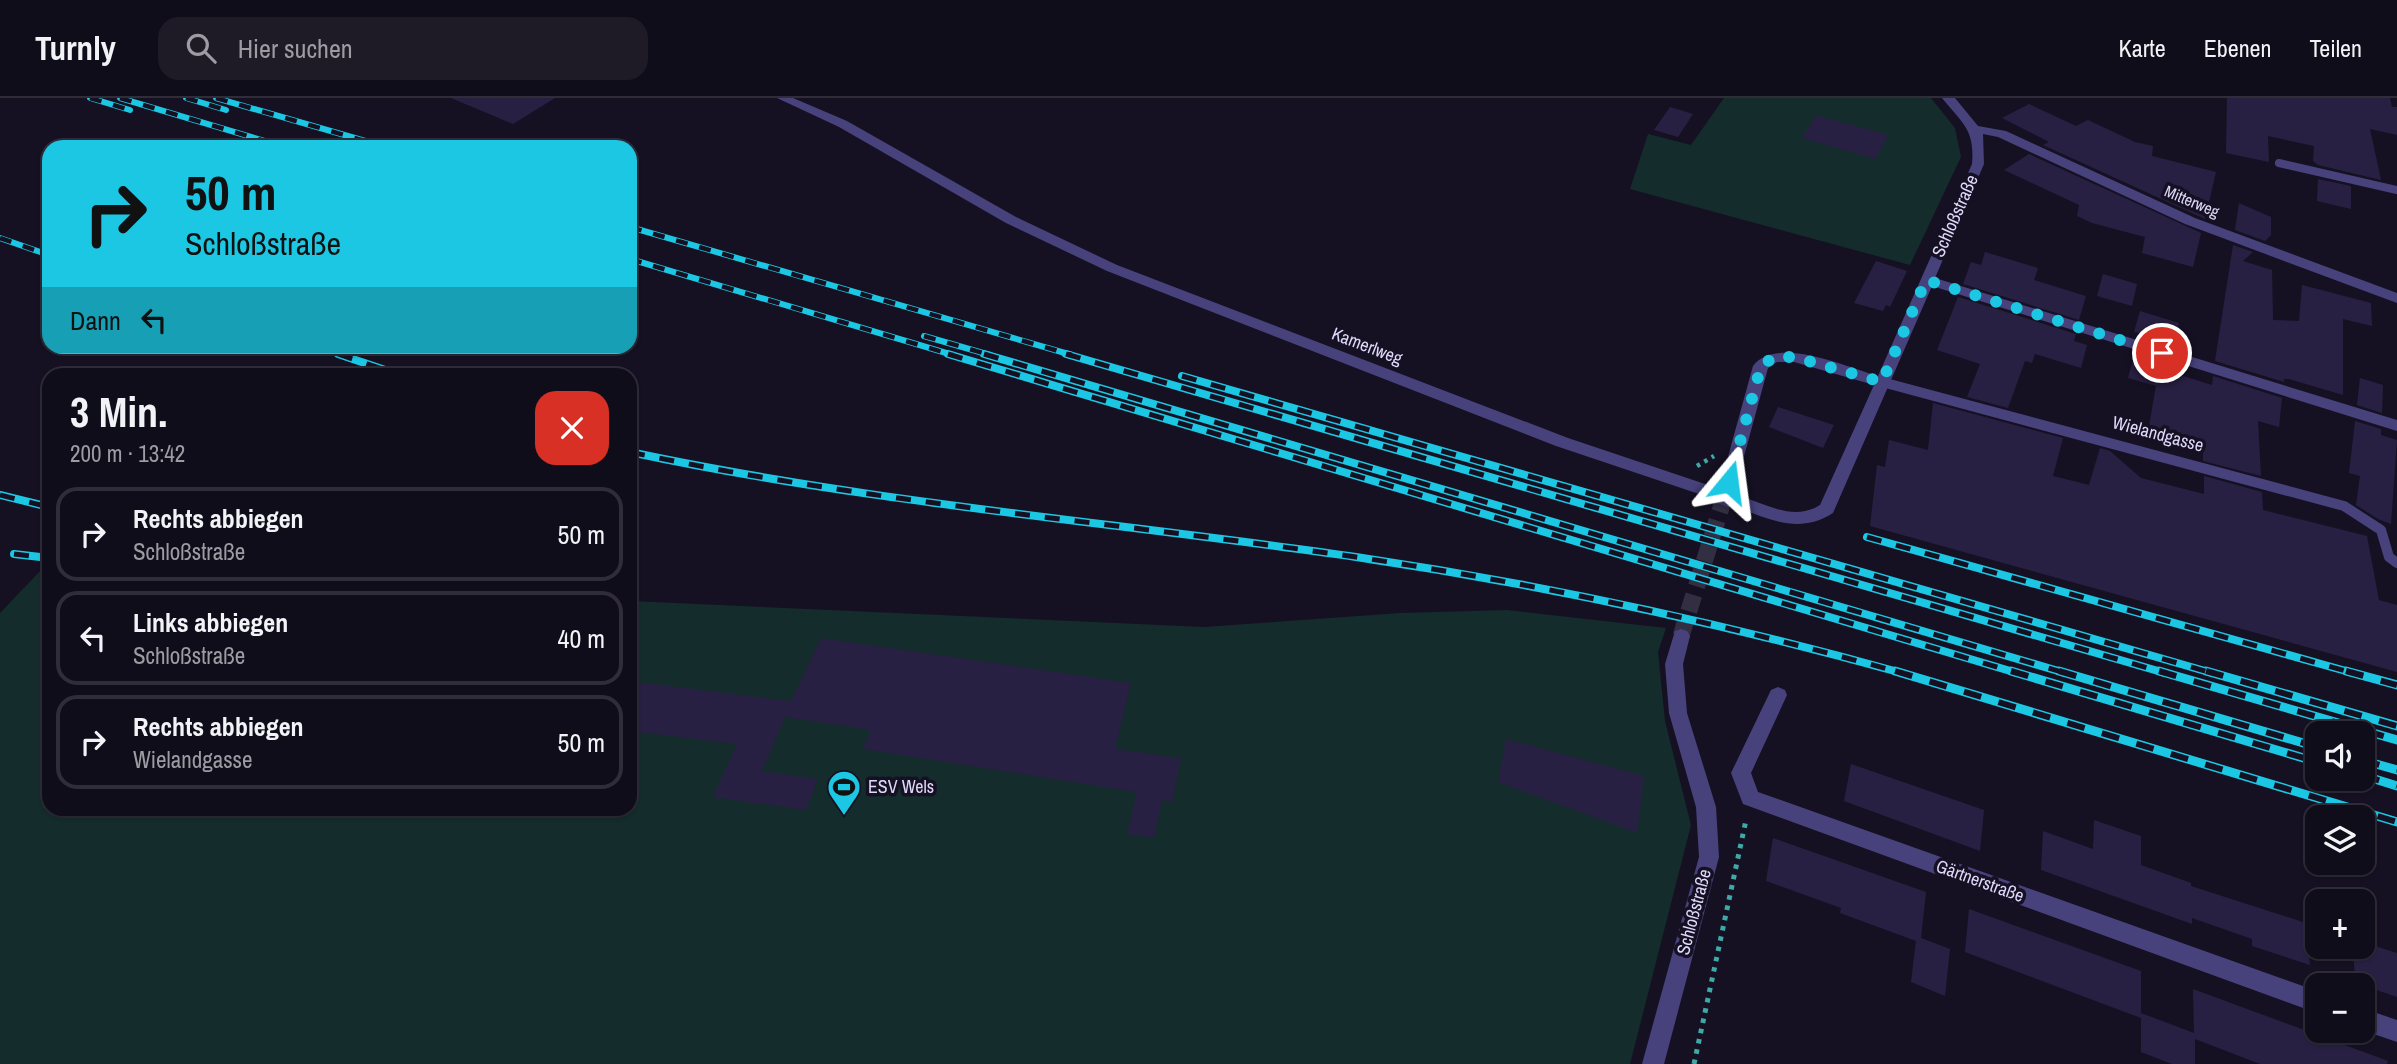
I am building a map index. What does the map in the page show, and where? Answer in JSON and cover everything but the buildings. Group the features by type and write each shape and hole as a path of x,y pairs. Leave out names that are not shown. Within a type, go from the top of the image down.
{"street":[{"name":"Kamerlweg","path":"783,98 843,124 1011,220 1111,268 1562,442 1797,521 1815,519 1827,509 1882,382"},
{"path":"1948,98 1976,129"},
{"name":"Schloßstraße","path":"1882,382 1978,164 1981,144 1976,129"},
{"name":"Mitterweg","path":"1976,129 2002,134 2190,221 2397,298"},
{"path":"1926,280 2397,426"},
{"path":"1729,482 1761,366 1774,357 1794,357 1882,382"},
{"name":"Schloßstraße","path":"1653,1064 1709,857 1706,807 1678,713 1674,664 1681,636"},
{"path":"1750,798 1741,773 1778,695"},
{"name":"Gärtnerstraße","path":"1750,798 2305,998"},
{"path":"2375,1023 2397,1031"}],"lane":[{"path":"2279,163 2397,190"},
{"name":"Wielandgasse","path":"1882,382 2344,506 2381,530 2389,557 2397,563"}],"path":[{"path":"1688,467 1698,466 1714,456 1718,445"},
{"path":"1694,1064 1750,798"}],"green space":[{"path":"1724,98 1931,98 1955,128 1961,157 1910,265 1630,189 1648,134 1691,145"},
{"name":"ESV Wels","path":"42,569 42,816 637,816 637,601 1204,627 1401,613 1507,610 1666,628 1658,652 1665,721 1691,825 1630,1064 0,1064 0,613"}],"tunnel":[{"path":"1681,636 1729,482"}],"railway":[{"path":"90,98 130,110"},
{"path":"120,98 261,140"},
{"path":"186,98 226,110"},
{"path":"216,98 362,140"},
{"path":"637,229 1072,355"},
{"path":"0,238 42,253"},
{"path":"637,261 953,355"},
{"path":"924,336 990,355"},
{"path":"338,354 379,368"},
{"path":"948,354 2017,673"},
{"path":"984,354 2065,673"},
{"path":"1066,354 2165,673"},
{"path":"1182,376 2212,673"},
{"path":"637,453 810,485 1356,557 1494,579 1699,621 1899,672"},
{"path":"0,495 42,505"},
{"path":"1867,537 2353,673"},
{"path":"14,554 42,557"},
{"path":"1895,671 1899,672"},
{"path":"2011,671 2305,758"},
{"path":"2059,671 2305,743"},
{"path":"2159,671 2397,740"},
{"path":"2206,671 2397,726"},
{"path":"2346,671 2397,685"},
{"path":"1899,672 2397,822"},
{"path":"2375,764 2397,770"},
{"path":"2375,779 2397,786"}],"place":[{"name":"ESV Wels","path":"844,817"}],"route":[{"path":"1729,482 1761,366 1774,357 1794,357 1882,382 1926,280 2162,353"}]}
